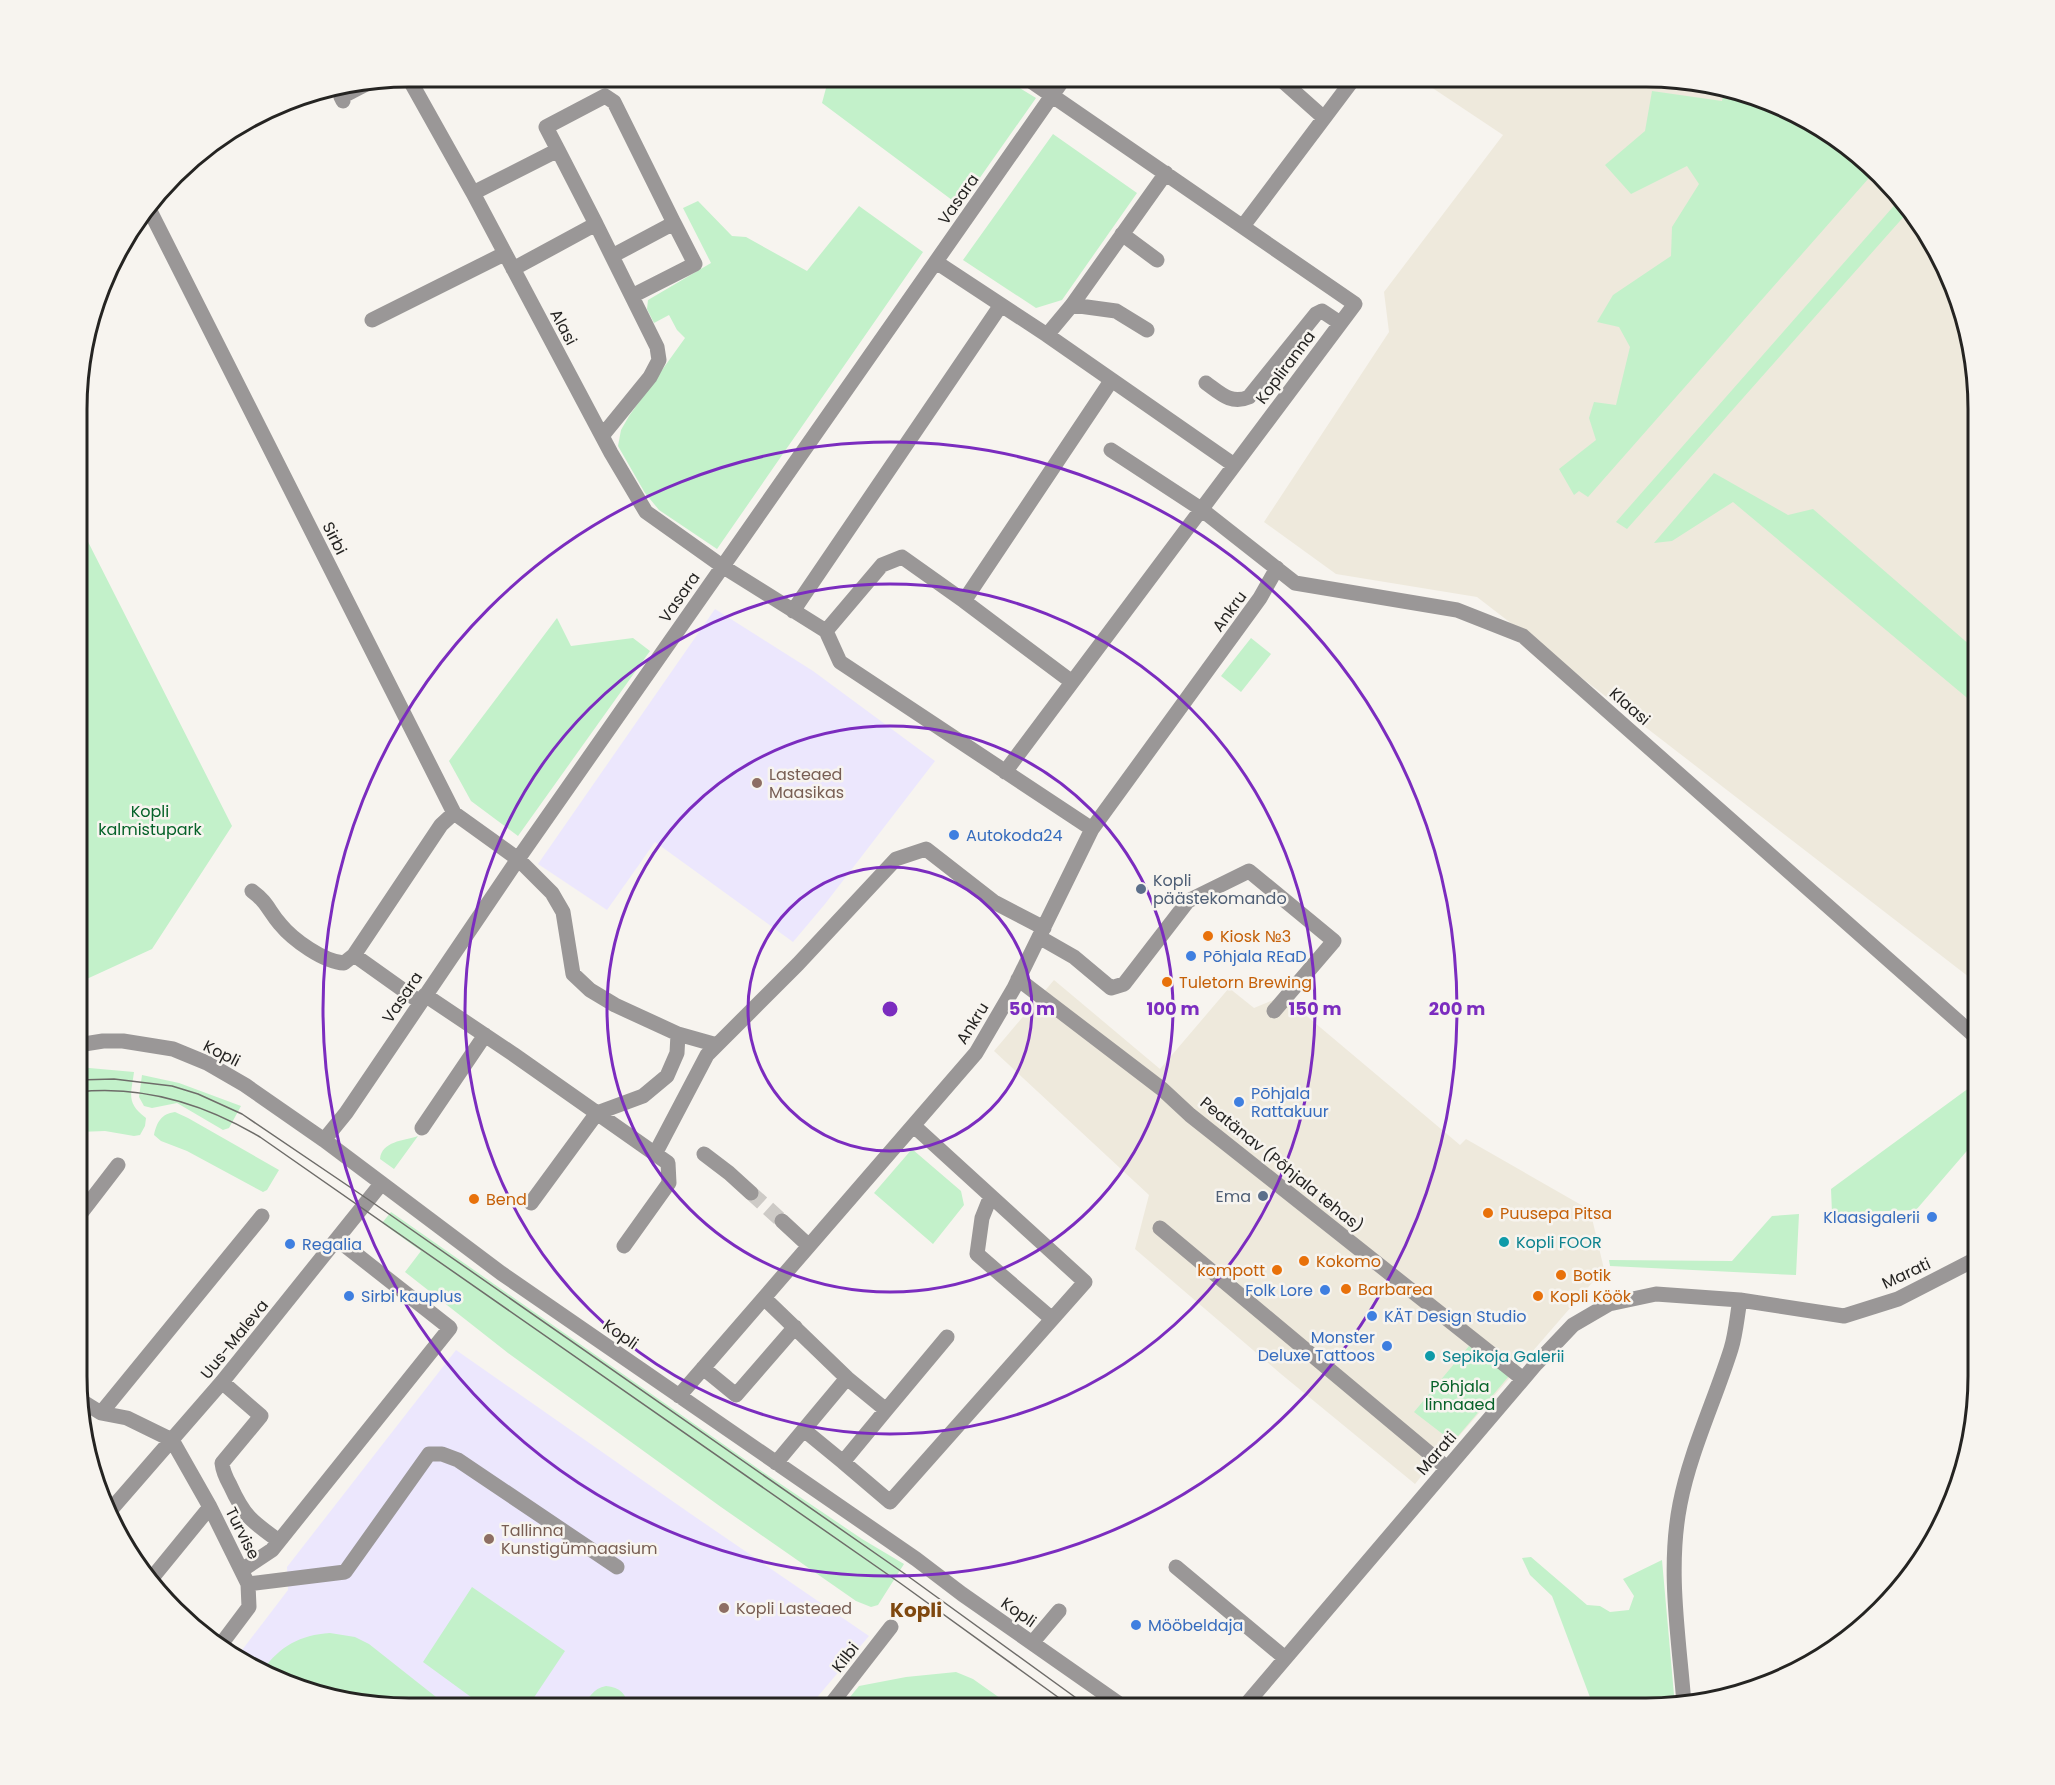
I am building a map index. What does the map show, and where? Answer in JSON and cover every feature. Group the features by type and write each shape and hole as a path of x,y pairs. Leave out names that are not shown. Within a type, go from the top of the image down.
{"street":[{"name":"Alasi","path":"414,87 473,193 602,436 646,512 722,566 826,631"},
{"name":"Kopliranna","path":"1005,772 1354,303 1041,87"},
{"name":"Vasara","path":"324,1140 346,1113 518,859 1059,87"},
{"path":"1289,87 1324,118"},
{"path":"1243,226 1347,87"},
{"path":"343,102 341,96 348,93"},
{"path":"602,436 650,376 659,360 657,347 546,127 605,96 614,102 694,264 632,296"},
{"path":"473,193 558,150"},
{"path":"1047,335 1072,305 1166,173"},
{"name":"Sirbi","path":"152,215 454,813 518,859 552,893 563,912 573,974 590,990 615,1005 678,1034 717,1045"},
{"path":"612,256 674,223"},
{"path":"513,269 596,224"},
{"path":"1122,234 1157,260"},
{"path":"372,320 504,254"},
{"path":"936,262 1047,335 1234,465"},
{"path":"793,611 1001,305"},
{"path":"1072,305 1116,311 1147,330"},
{"path":"1206,383 1231,400 1245,399 1316,314 1325,312 1340,323"},
{"path":"964,601 1111,381"},
{"name":"Klaasi","path":"1111,450 1201,509 1295,583 1457,610 1523,636 1968,1029"},
{"path":"1072,682 902,557 882,565 826,631 840,662 1092,829"},
{"name":"Ankru","path":"679,1396 976,1053 989,1034 1018,979 1092,829 1260,598 1278,568"},
{"path":"252,891 264,900 279,923 293,938 333,963 344,963 354,955 441,825 454,813"},
{"path":"655,1154 707,1055 798,964 896,859 926,849 994,902 1041,932 1110,988 1124,984 1188,901 1249,871 1334,941 1274,1011"},
{"path":"354,955 485,1035 668,1163 669,1183 624,1246"},
{"name":"Peatänav (Põhjala tehas)","path":"1018,979 1162,1089 1191,1115 1523,1378"},
{"path":"531,1203 597,1113 643,1096 667,1076 677,1053 678,1034"},
{"path":"422,1128 485,1035"},
{"name":"Kopli","path":"87,1044 123,1041 173,1049 207,1063 245,1085 324,1140 501,1273 916,1559 1111,1698"},
{"path":"804,1430 890,1502 1085,1282 990,1198 914,1126"},
{"path":"704,1154 751,1193"},
{"path":"87,1205 118,1165"},
{"name":"Uus-Maleva","path":"115,1505 222,1382 381,1184"},
{"path":"990,1198 982,1218 977,1254 1052,1318"},
{"path":"101,1413 262,1216"},
{"path":"782,1221 809,1246"},
{"path":"1160,1228 1447,1468"},
{"path":"245,1577 272,1550 450,1328 338,1240"},
{"name":"Marati","path":"1252,1698 1523,1378 1574,1325 1609,1304 1656,1294 1740,1299 1844,1316 1898,1299 1968,1261"},
{"path":"764,1298 847,1378 886,1410"},
{"path":"1683,1695 1674,1547 1680,1503 1731,1347 1740,1299"},
{"path":"703,1368 736,1395 795,1327"},
{"path":"843,1462 947,1337"},
{"path":"776,1463 847,1378"},
{"path":"222,1382 261,1416 222,1463 222,1471 241,1509 254,1523 279,1541"},
{"path":"89,1405 101,1413 127,1418 172,1440"},
{"name":"Turvise","path":"172,1440 245,1577 249,1607 224,1640"},
{"path":"245,1577 345,1572 429,1454 442,1454 478,1473 617,1567"},
{"path":"155,1574 210,1508"},
{"path":"1176,1567 1286,1658"},
{"path":"1032,1643 1059,1611"},
{"name":"Kilbi","path":"836,1698 891,1627"}],"shaded area":[{"path":"1431,87 1646,87 1688,90 1729,98 1788,120 1825,141 1842,154 1874,181 1914,230 1925,248 1943,286 1957,326 1967,388 1968,976 1477,597 1336,574 1264,522 1389,332 1384,292 1503,135"},
{"name":"Lasteaed Maasikas","path":"715,609 813,671 935,761 793,942 655,842 607,910 538,864"},
{"path":"1054,980 1160,1069 1229,988 1254,1008 1283,996 1460,1145 1466,1139 1590,1210 1604,1269 1453,1443 1450,1441 1415,1484 1281,1374 1135,1249 1149,1195 994,1051"},
{"name":"Tallinna Kunstigümnaasium","path":"456,1350 869,1636 816,1698 409,1698 367,1695 306,1681 267,1665 241,1651 288,1590 287,1567"}],"green space":[{"path":"826,87 1018,87 1036,98 960,206 822,103"},
{"path":"1652,91 1722,101 1723,96 1749,104 1807,130 1825,141 1870,177 1588,497 1579,491 1574,495 1559,469 1596,440 1589,418 1594,402 1616,405 1630,347 1619,327 1597,322 1613,295 1671,256 1672,227 1699,184 1687,166 1631,194 1605,165 1645,131"},
{"path":"1053,134 1137,193 1062,300 1036,308 963,260"},
{"path":"698,201 732,236 746,237 807,271 859,206 923,252 717,549 659,510 645,493 618,446 621,430 629,416 685,338 677,330 669,315 654,323 647,309 648,300 711,263 683,208"},
{"path":"1895,205 1904,217 1627,529 1616,522"},
{"path":"1714,473 1788,515 1813,509 1968,643 1968,699 1733,502 1672,541 1654,543"},
{"name":"Kopli kalmistupark","path":"87,540 232,826 152,949 87,979"},
{"path":"557,618 571,646 633,638 650,651 518,836 471,801 449,761"},
{"path":"1251,638 1271,654 1241,692 1221,676"},
{"path":"87,1068 134,1072 131,1098 135,1108 146,1118 145,1126 140,1135 134,1136 105,1131 87,1132"},
{"path":"142,1075 179,1083 241,1106 229,1128 223,1130 177,1103 152,1108 144,1106 139,1097"},
{"path":"1968,1089 1968,1150 1916,1210 1832,1213 1831,1189"},
{"path":"175,1112 279,1170 267,1190 263,1192 187,1151 161,1141 154,1135 158,1123 166,1115"},
{"path":"418,1136 394,1169 380,1159 389,1145"},
{"path":"912,1149 961,1191 964,1205 933,1244 874,1193"},
{"path":"391,1212 763,1472 862,1539 904,1564 878,1605 871,1607 856,1601 721,1507 508,1353 405,1272 421,1251 382,1223"},
{"path":"1799,1214 1796,1275 1610,1266 1609,1260 1732,1261 1772,1216"},
{"name":"Põhjala linnaaed","path":"1469,1346 1509,1376 1453,1442 1414,1412"},
{"path":"1531,1557 1587,1605 1600,1606 1610,1612 1629,1610 1634,1596 1623,1579 1662,1560 1674,1696 1590,1698 1552,1596 1530,1575 1522,1558"},
{"path":"472,1587 565,1651 534,1698 472,1698 423,1662"},
{"path":"330,1633 355,1637 369,1644 437,1698 388,1697 346,1692 306,1681 267,1665 276,1654 292,1643 319,1634"},
{"path":"956,1672 973,1679 1000,1698 849,1698 859,1686 906,1677"},
{"path":"601,1687 615,1688 622,1692 625,1698 589,1698"}],"tunnel":[{"path":"751,1193 782,1221"}],"tram line":[{"path":"87,1080 114,1079 172,1086 198,1094 242,1114 905,1574 1076,1698"},
{"path":"87,1092 126,1091 149,1094 195,1106 260,1137 900,1583 1059,1698"}],"place":[{"name":"Lasteaed Maasikas","path":"757,783"},
{"name":"Autokoda24","path":"954,835"},
{"name":"Kopli päästekomando","path":"1141,889"},
{"name":"Kiosk №3","path":"1208,936"},
{"name":"Põhjala REaD","path":"1191,956"},
{"name":"Tuletorn Brewing","path":"1167,982"},
{"name":"Põhjala Rattakuur","path":"1239,1102"},
{"name":"Ema","path":"1263,1196"},
{"name":"Bend","path":"474,1199"},
{"name":"Puusepa Pitsa","path":"1488,1213"},
{"name":"Klaasigalerii","path":"1932,1217"},
{"name":"Kopli FOOR","path":"1504,1242"},
{"name":"Regalia","path":"290,1244"},
{"name":"Kokomo","path":"1304,1261"},
{"name":"kompott","path":"1277,1270"},
{"name":"Botik","path":"1561,1275"},
{"name":"Barbarea","path":"1346,1289"},
{"name":"Folk Lore","path":"1325,1290"},
{"name":"Sirbi kauplus","path":"349,1296"},
{"name":"Kopli Köök","path":"1538,1296"},
{"name":"KÄT Design Studio","path":"1372,1316"},
{"name":"Monster Deluxe Tattoos","path":"1387,1346"},
{"name":"Sepikoja Galerii","path":"1430,1356"},
{"name":"Tallinna Kunstigümnaasium","path":"489,1539"},
{"name":"Kopli Lasteaed","path":"724,1608"},
{"name":"Mööbeldaja","path":"1136,1625"}],"district":[{"name":"Kopli","path":"916,1610"}]}
